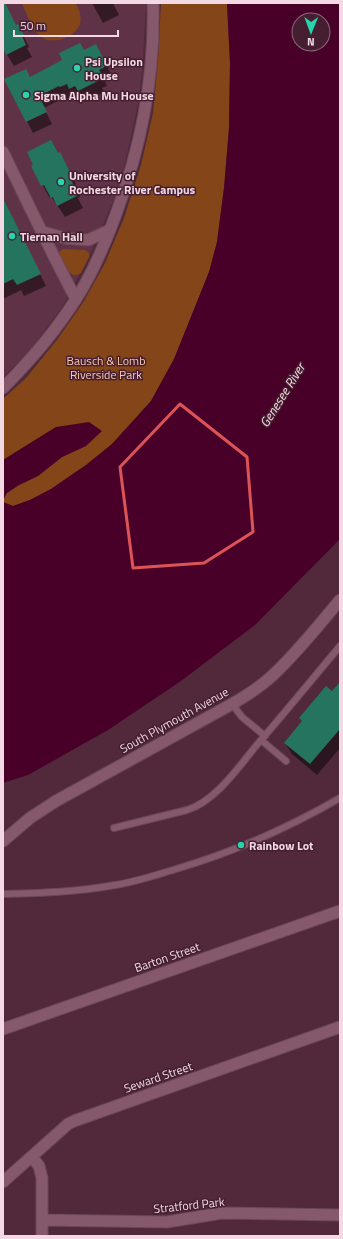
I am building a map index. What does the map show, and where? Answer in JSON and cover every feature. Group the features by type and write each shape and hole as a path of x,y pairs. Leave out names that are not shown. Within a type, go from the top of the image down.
{"street":[{"path":"3,388 38,351 76,299 94,268 110,230 124,193 137,150 146,104 154,3"},
{"path":"3,152 43,232 51,252 76,299"},
{"path":"43,232 65,238 88,240 110,230"},
{"name":"South Plymouth Avenue","path":"3,841 30,818 56,801 232,704 263,683 281,668 308,639 340,600"},
{"name":"Barton Street","path":"3,1029 340,911"},
{"name":"Seward Street","path":"3,1182 68,1124 80,1118 340,1027"},
{"path":"32,1156 41,1173 42,1236"},
{"name":"Stratford Park","path":"42,1220 166,1222 222,1213 340,1215"}],"lane":[{"path":"114,828 187,810 203,803 214,794 234,772 340,646"},
{"path":"232,704 242,717 286,761"},
{"path":"3,894 82,890 129,883 159,875 212,858 255,841 302,819 340,798"}],"highlighted area":[{"path":"180,404 247,457 253,532 204,563 133,568 120,467"}],"shaded area":[{"name":"University of Rochester River Campus","path":"3,3 146,3 139,99 125,163 113,201 89,257 62,307 27,354 3,377"}],"green space":[{"path":"22,3 76,3 81,21 80,24 68,37 56,40 45,39 34,30"},
{"name":"Bausch & Lomb Riverside Park","path":"161,3 227,3 230,63 229,128 224,188 217,242 209,272 174,359 151,401 112,444 86,465 51,489 30,500 13,506 3,502 6,493 38,476 62,457 86,446 56,427 3,460 3,399 26,378 57,340 84,301 105,263 124,218 141,165 153,113 158,61"},
{"path":"64,249 85,250 89,253 89,257 81,273 74,275 67,269 59,253"}],"water":[{"name":"Genesee River","path":"227,3 340,3 340,539 255,625 181,681 108,730 28,775 3,783 3,502 13,506 30,500 51,489 86,465 112,444 151,401 174,359 209,272 217,242 224,188 229,128 230,63"},
{"path":"89,422 102,431 86,446 62,457 38,476 19,485 7,493 3,500 3,460 56,427"}],"building":[{"path":"3,3 5,3 16,25 18,24 24,35 22,36 26,45 6,55 3,48"},
{"path":"80,43 84,50 96,44 107,66 99,70 102,74 96,77 98,81 78,91 75,86 69,89 67,84 60,87 59,86 39,96 47,112 26,122 4,79 26,69 30,77 62,60 59,53"},
{"path":"51,140 58,153 60,152 70,172 68,173 74,186 72,187 77,196 57,206 53,197 51,198 44,185 41,186 31,166 33,165 27,152"},
{"name":"Tiernan Hall","path":"3,198 41,274 17,285 13,279 3,284"},
{"path":"340,682 340,729 310,764 284,743 302,721 299,718 326,686 332,691"}],"place":[{"name":"Psi Upsilon House","path":"77,68"},
{"name":"Sigma Alpha Mu House","path":"26,95"},
{"name":"University of Rochester River Campus","path":"61,182"},
{"name":"Tiernan Hall","path":"12,236"},
{"name":"Rainbow Lot","path":"241,845"}]}
